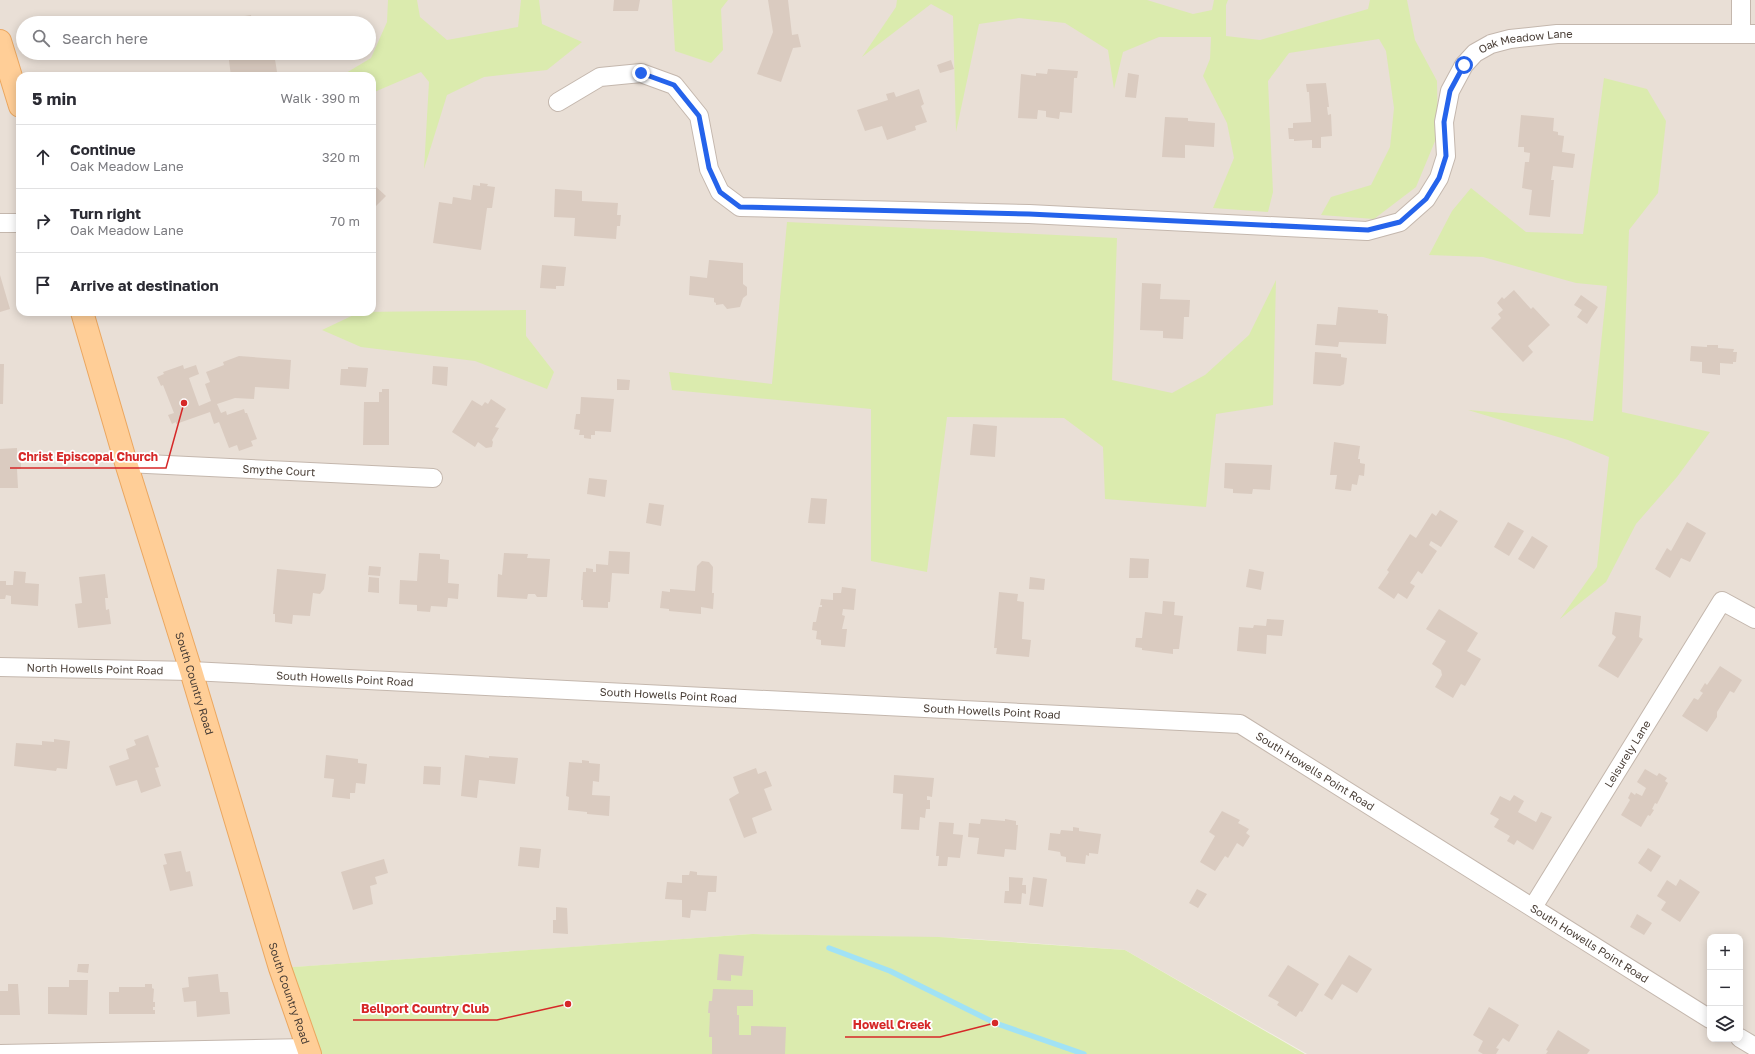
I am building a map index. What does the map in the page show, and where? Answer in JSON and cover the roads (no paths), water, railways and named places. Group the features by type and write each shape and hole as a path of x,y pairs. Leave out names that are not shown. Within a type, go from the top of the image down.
{"main road":[{"path":"0,41 16,93"},
{"name":"South Country Road","path":"83,316 126,463 191,670 280,968 310,1051"}],"street":[{"path":"1741,0 1748,34"},
{"name":"Oak Meadow Lane","path":"558,102 600,78 641,73 674,85 699,116 709,168 720,192 740,207 1029,214 1368,230 1400,222 1426,199 1439,178 1446,156 1444,122 1450,91 1464,65 1475,53 1491,44 1510,39 1557,34 1748,34"},
{"path":"0,223 16,223"},
{"name":"Smythe Court","path":"126,463 432,478"},
{"name":"Leisurely Lane","path":"1533,907 1722,601 1755,619"},
{"name":"North Howells Point Road","path":"0,667 191,670"},
{"name":"South Howells Point Road","path":"191,670 1240,724 1707,1017"},
{"path":"1743,1040 1755,1047"},
{"path":"0,1054 310,1051"}],"waterway":[{"path":"829,948 890,971 995,1023 1084,1054"}],"place":[{"name":"Christ Episcopal Church","path":"184,403"},
{"name":"Bellport Country Club","path":"568,1004"},
{"name":"Howell Creek","path":"995,1023"}]}
